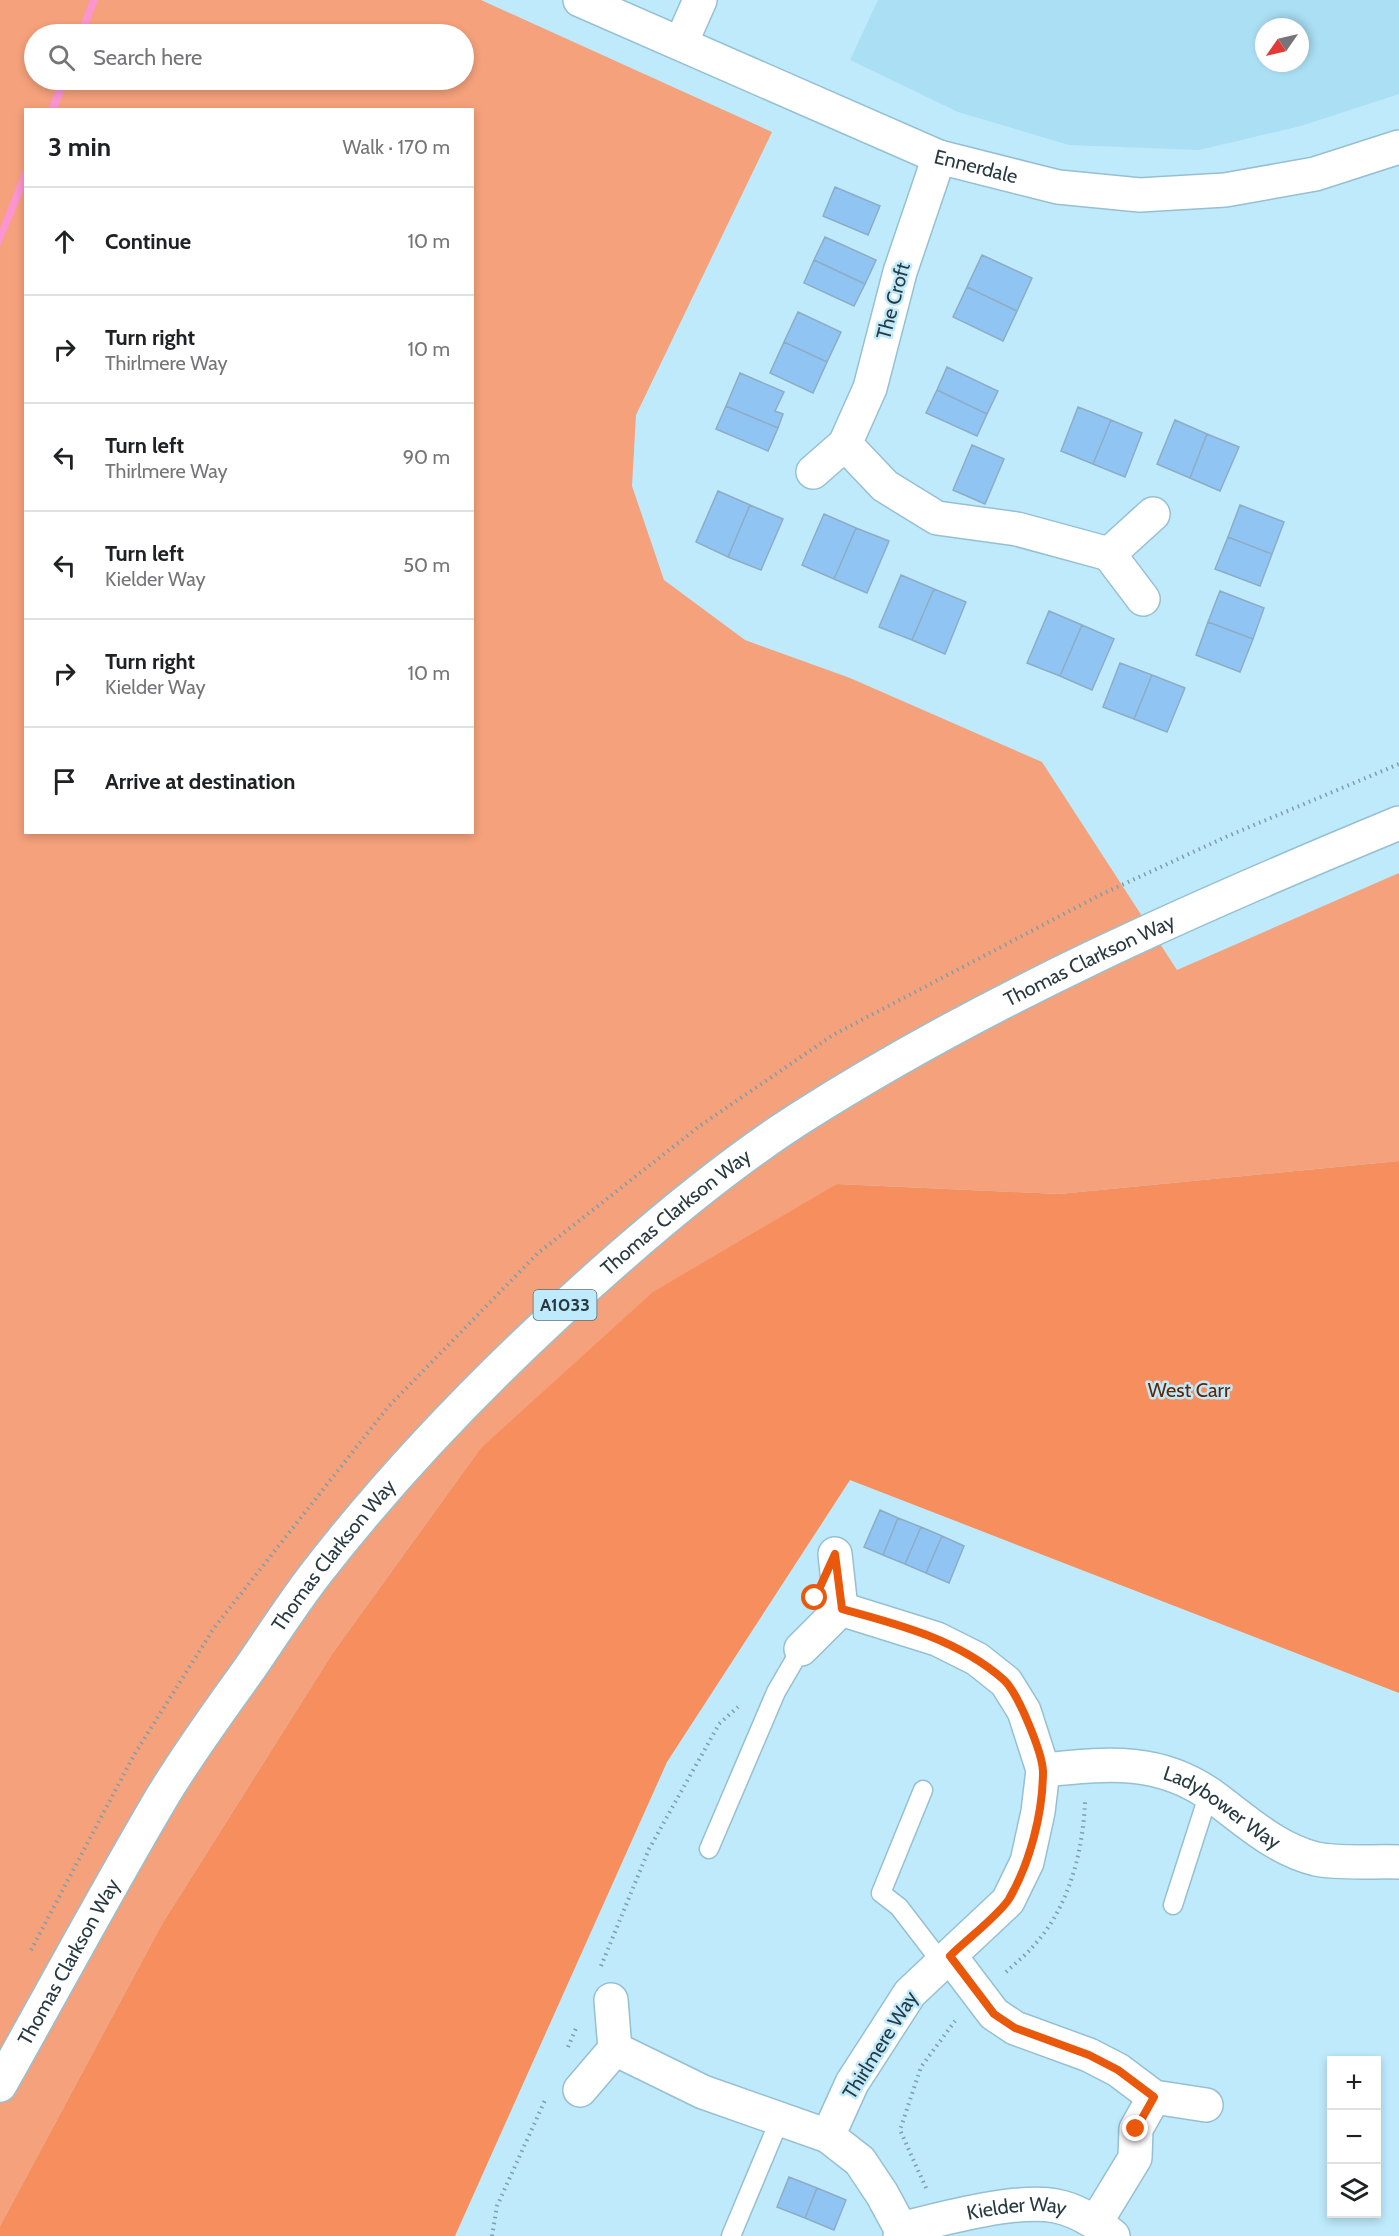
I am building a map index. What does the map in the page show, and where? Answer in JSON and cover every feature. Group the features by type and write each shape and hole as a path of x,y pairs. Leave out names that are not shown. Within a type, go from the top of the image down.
{"main road":[{"name":"Ennerdale","path":"580,0 939,157 1058,187 1140,195 1225,190 1315,174 1399,147"},
{"path":"681,43 700,0"},
{"name":"The Croft","path":"813,472 845,444 870,388 900,272 939,157"},
{"path":"845,444 885,486 937,518 1017,529 1109,554 1143,599"},
{"path":"1109,554 1153,514"},
{"name":"Thomas Clarkson Way","path":"0,2085 164,1795 205,1730 310,1582 396,1478 472,1394 547,1320 679,1206 794,1122 901,1057 1019,994 1167,922 1399,823"},
{"path":"801,1649 842,1609 835,1554"},
{"name":"Thirlmere Way","path":"828,2136 852,2083 910,1993 1008,1901 1027,1862 1038,1812 1043,1770 1024,1710 1006,1682 977,1659 937,1639 842,1609"},
{"name":"Ladybower Way","path":"1043,1770 1136,1764 1173,1774 1209,1793 1268,1839 1317,1859 1399,1862"},
{"path":"946,1959 994,2014 1015,2028 1089,2055 1118,2070 1154,2097 1206,2105"},
{"path":"611,2000 615,2049"},
{"path":"615,2049 704,2092 828,2136 860,2161 882,2194 900,2233"},
{"path":"565,2090 615,2049"},
{"name":"Kielder Way","path":"900,2233 1010,2206 1056,2206 1104,2229 1135,2158 1136,2129 1154,2097"}],"lane":[{"path":"709,1849 776,1692 801,1649"},
{"path":"924,1790 881,1893 899,1907 946,1959"},
{"path":"1173,1905 1209,1793"},
{"path":"731,2236 780,2119"}],"path":[{"path":"600,1969 649,1850 719,1724 744,1702"},
{"path":"564,2057 578,2024"},
{"path":"492,2236 497,2206 565,2090"}],"shaded area":[{"path":"0,0 481,0 772,132 636,415 632,486 664,580 745,640 850,678 1042,762 1177,970 1399,873 1399,1161 1059,1194 837,1184 480,1449 332,1654 162,1924 0,2226"},
{"path":"90,0 98,0 89,24 81,24"},
{"path":"878,0 1399,0 1399,94 1301,126 1199,150 1069,145 958,112 850,60"},
{"path":"55,90 65,90 57,108 48,108"},
{"path":"24,168 24,189 0,247 0,228"}],"green space":[{"name":"West Carr","path":"1399,1161 1399,1693 850,1480 667,1762 455,2236 0,2236 0,2226 162,1924 332,1654 480,1449 653,1292 837,1184 1059,1194"}],"building":[{"path":"835,187 880,206 868,235 823,216"},
{"path":"825,237 876,260 865,284 814,260"},
{"path":"982,255 1032,278 1017,311 967,287"},
{"path":"814,260 865,284 854,306 804,283"},
{"path":"967,287 1017,311 1003,341 953,317"},
{"path":"798,312 841,332 827,362 784,342"},
{"path":"784,342 827,362 813,393 770,373"},
{"path":"947,367 998,391 987,414 937,390"},
{"path":"740,373 784,392 775,411 783,414 778,428 726,406"},
{"path":"937,390 987,414 977,436 926,413"},
{"path":"726,406 778,428 768,451 716,429"},
{"path":"1078,407 1111,420 1093,464 1061,451"},
{"path":"1111,420 1142,433 1125,477 1093,464"},
{"path":"1175,420 1207,434 1190,478 1157,464"},
{"path":"1207,434 1239,447 1220,491 1190,478"},
{"path":"972,445 1004,459 985,504 953,490"},
{"path":"718,491 750,505 728,557 696,542"},
{"path":"750,505 783,519 761,570 728,557"},
{"path":"1240,505 1284,522 1272,554 1228,537"},
{"path":"824,514 856,528 834,579 802,565"},
{"path":"856,528 889,541 867,593 834,579"},
{"path":"1228,537 1272,554 1260,586 1215,569"},
{"path":"901,575 934,589 912,640 879,627"},
{"path":"934,589 966,602 945,654 912,640"},
{"path":"1220,591 1264,608 1253,639 1208,622"},
{"path":"1049,611 1082,625 1060,676 1027,663"},
{"path":"1208,622 1253,639 1240,672 1196,655"},
{"path":"1082,625 1114,639 1092,690 1060,676"},
{"path":"1120,663 1152,675 1134,719 1103,707"},
{"path":"1152,675 1185,688 1167,732 1134,719"},
{"path":"880,1510 898,1518 883,1555 864,1547"},
{"path":"898,1518 921,1527 905,1564 883,1555"},
{"path":"921,1527 942,1536 926,1573 905,1564"},
{"path":"942,1536 964,1546 949,1583 926,1573"},
{"path":"789,2177 817,2188 805,2218 777,2207"},
{"path":"817,2188 846,2200 834,2230 805,2218"}],"route":[{"path":"815,1598 835,1554 842,1609 937,1639 977,1659 1006,1682 1024,1710 1043,1770 1038,1812 1027,1862 1008,1901 950,1956 994,2014 1015,2028 1089,2055 1118,2070 1154,2097 1136,2129"}]}
